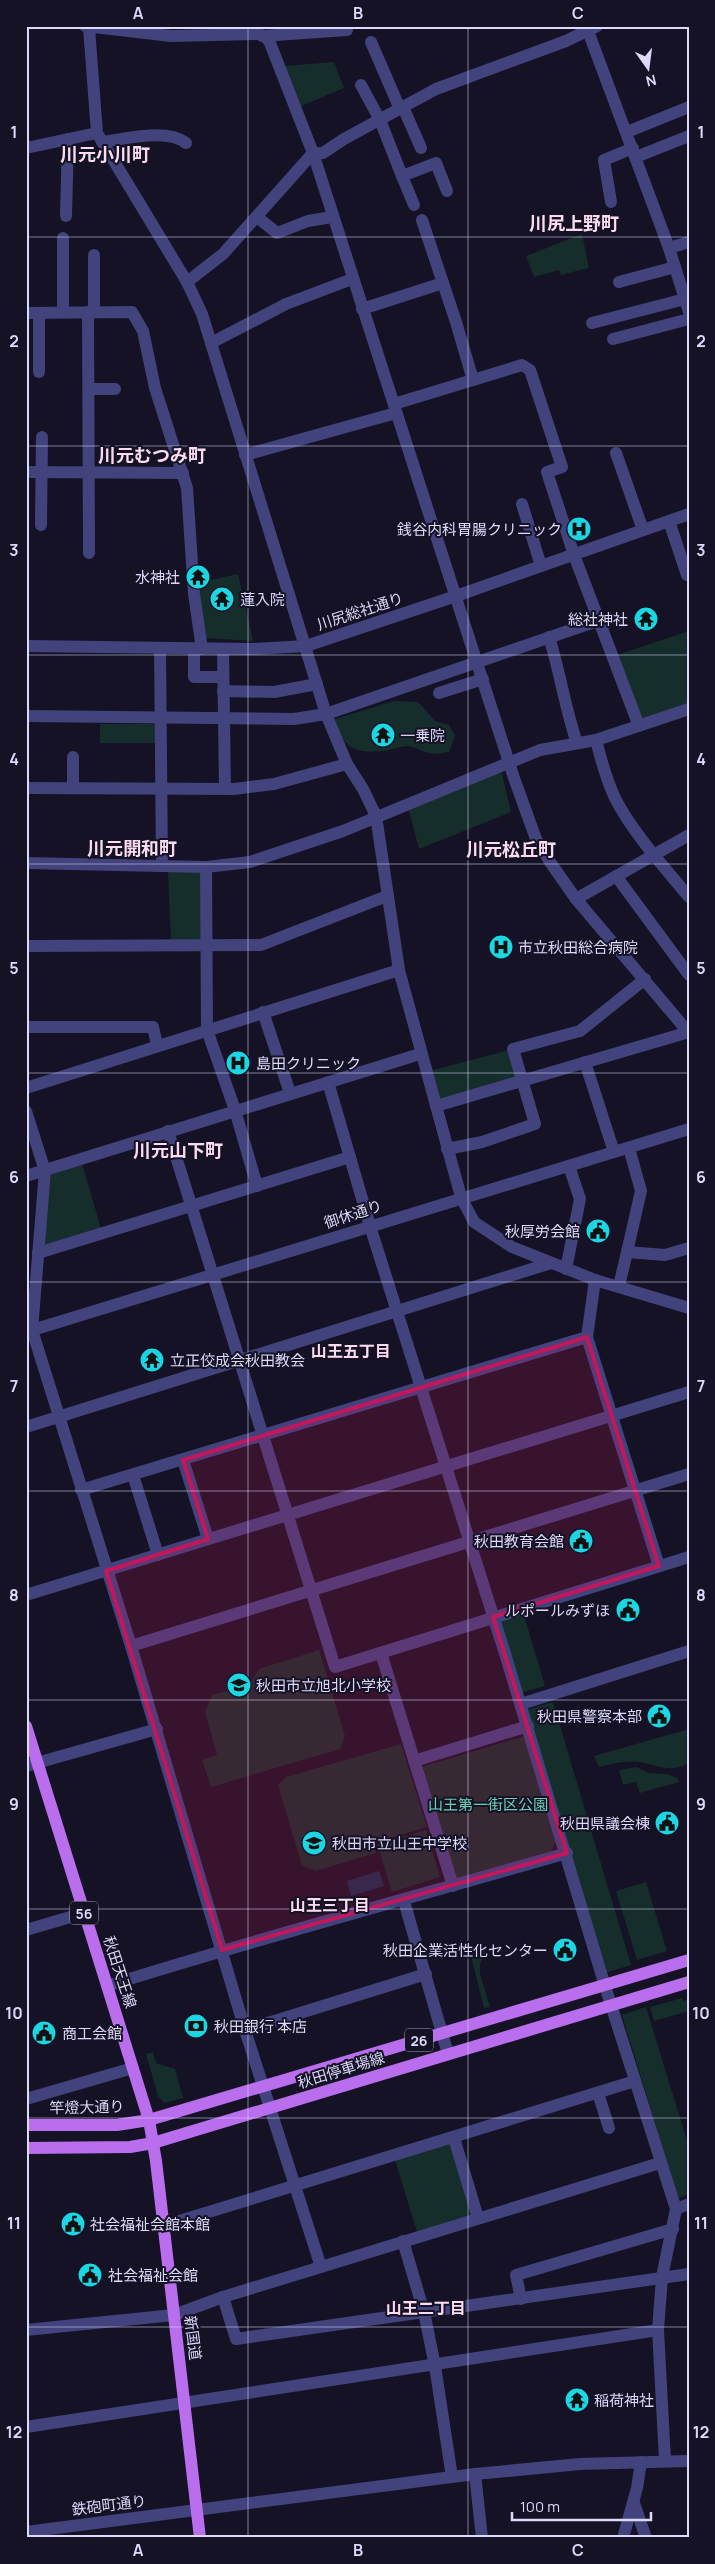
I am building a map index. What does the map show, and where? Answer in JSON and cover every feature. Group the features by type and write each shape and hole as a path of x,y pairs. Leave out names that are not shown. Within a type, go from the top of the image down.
{"main road":[{"name":"秋田天王線","path":"26,1726 32,1764 84,1913 149,2120 153,2143"},
{"name":"秋田停車場線","path":"149,2120 689,1960"},
{"name":"秋田停車場線","path":"26,2148 130,2147 153,2143 689,1982"},
{"name":"竿燈大通り","path":"26,2125 117,2125 149,2120"},
{"name":"新国道","path":"153,2143 200,2538"}],"street":[{"path":"347,30 262,36 171,36 87,27 99,137 187,282 202,314 326,714 348,764 364,789 376,816 399,970 420,1054 461,1197 474,1222 512,1247 595,1280 689,1308"},
{"path":"187,282 223,254 313,154 323,153 436,89 592,29 669,248 687,306 592,323"},
{"path":"262,36 270,43 313,154 509,762 536,839 576,899 689,1032 436,1106"},
{"path":"371,42 421,148"},
{"path":"361,85 380,120 414,205"},
{"path":"627,132 689,107"},
{"path":"26,148 68,139 99,137 164,135 178,137 186,143"},
{"path":"611,202 604,160 635,153 689,136"},
{"path":"66,216 68,139"},
{"path":"402,176 436,163 447,191"},
{"path":"257,217 277,233 308,221 332,217"},
{"path":"422,220 472,380"},
{"path":"63,312 64,238"},
{"path":"669,248 689,242"},
{"path":"89,553 94,255"},
{"path":"618,282 674,267"},
{"path":"211,343 286,304 352,279"},
{"path":"362,309 442,283"},
{"path":"39,372 33,313 132,312 143,331 155,388 187,488 198,649 194,677 223,677"},
{"path":"613,339 689,319"},
{"path":"245,455 395,408 472,380 522,365 530,370 562,467 547,472 574,555 639,726"},
{"path":"92,389 115,389"},
{"path":"42,438 42,525"},
{"path":"616,453 643,530"},
{"path":"26,472 183,473"},
{"path":"522,504 541,566"},
{"name":"川尻総社通り","path":"26,646 223,649 306,646 456,596 689,514"},
{"path":"669,521 687,575"},
{"path":"26,716 294,719 326,714 477,660 600,620"},
{"path":"548,637 559,670 567,715 577,743"},
{"path":"160,648 162,865"},
{"path":"223,649 225,789"},
{"path":"439,693 483,679"},
{"path":"223,691 274,692 317,684"},
{"path":"26,863 206,867 250,862 343,831 540,750 596,740 639,726 687,714"},
{"path":"596,740 603,770 615,799 654,855 689,897"},
{"path":"73,757 73,788"},
{"path":"26,788 225,789 274,784 348,764"},
{"path":"576,899 689,835"},
{"path":"206,867 207,1030 235,1110 257,1186"},
{"path":"616,876 689,976"},
{"path":"26,946 261,945 387,896"},
{"path":"26,1088 399,970"},
{"path":"447,1149 482,1142 535,1124 513,1049 580,1031 645,979"},
{"path":"263,1012 290,1093"},
{"path":"26,1028 153,1027 157,1045"},
{"path":"26,1176 420,1054"},
{"path":"585,1062 614,1152"},
{"path":"328,1082 370,1226 528,1726 605,1986 676,2209 662,2277 658,2330 665,2460"},
{"path":"26,1111 45,1171 29,1331 60,1416 106,1571 157,1729 245,2030 321,2267"},
{"name":"御休通り","path":"29,1331 213,1276 461,1197 689,1129"},
{"path":"168,1131 261,1435 335,1667 689,1557"},
{"path":"619,1286 641,1190 628,1148"},
{"path":"38,1253 350,1157"},
{"path":"566,1269 580,1199 569,1166"},
{"path":"627,1252 666,1255 689,1248"},
{"path":"26,1427 551,1263"},
{"path":"595,1280 587,1337 659,1566"},
{"path":"81,1490 587,1337"},
{"path":"26,1594 689,1392"},
{"path":"183,1460 208,1539"},
{"path":"131,1646 689,1474"},
{"path":"133,1475 158,1555"},
{"path":"521,1704 689,1651"},
{"path":"381,1653 453,1886"},
{"path":"414,1761 528,1726"},
{"path":"32,1764 157,1729"},
{"path":"107,1986 222,1950 566,1853"},
{"path":"404,1900 448,2054"},
{"path":"26,1930 84,1913"},
{"path":"245,2030 426,1974"},
{"path":"26,2099 133,2068"},
{"path":"163,2226 635,2081"},
{"path":"598,2093 609,2128"},
{"path":"454,2138 478,2218"},
{"path":"26,2330 174,2315 223,2297 660,2163"},
{"path":"676,2209 689,2204"},
{"path":"521,2299 516,2275 672,2229"},
{"path":"403,2242 424,2312 436,2366 452,2477"},
{"path":"223,2297 236,2339 689,2274"},
{"path":"26,2427 436,2366 658,2330"},
{"name":"鉄砲町通り","path":"26,2532 475,2474 580,2464 665,2460 689,2461"},
{"path":"623,2538 634,2503 641,2462"},
{"path":"475,2474 482,2538"},
{"path":"634,2503 646,2538"}],"highlighted area":[{"path":"587,1337 659,1566 493,1617 567,1853 222,1950 106,1571 208,1539 183,1460"}],"green space":[{"path":"334,62 344,88 299,107 283,66"},
{"path":"582,234 589,268 561,275 559,270 534,277 526,256"},
{"path":"238,574 253,641 205,638 196,583"},
{"path":"689,631 689,705 641,720 617,655"},
{"path":"394,701 418,702 435,721 449,725 455,736 449,752 431,754 408,746 389,750 360,751 347,744 342,738 335,719"},
{"path":"100,724 154,724 157,730 157,743 100,743"},
{"path":"494,770 502,774 511,812 419,849 408,807"},
{"path":"168,871 201,872 201,943 171,942"},
{"path":"509,1050 517,1079 439,1102 430,1071"},
{"path":"82,1163 101,1229 49,1245 44,1244 51,1172"},
{"path":"523,1612 545,1686 520,1693 498,1620"},
{"path":"319,1650 345,1736 340,1749 211,1787 202,1760 217,1755 205,1712 212,1695 249,1685 259,1669"},
{"path":"553,1702 631,1965 605,1973 526,1710"},
{"path":"689,1729 689,1763 675,1768 664,1768 639,1762 599,1767 594,1756"},
{"name":"山王第一街区公園","path":"525,1736 556,1841 550,1854 455,1882 421,1767"},
{"path":"401,1744 427,1827 373,1843 376,1853 315,1871 302,1865 278,1785 286,1777"},
{"path":"636,1767 649,1773 667,1774 677,1778 679,1782 640,1793 636,1782 623,1785 619,1770"},
{"path":"426,1830 440,1877 392,1892 378,1845"},
{"path":"646,1882 667,1951 637,1960 616,1891"},
{"path":"479,1949 484,1950 485,1953 480,1964 480,1974 490,2007 484,2008 470,1952"},
{"path":"682,1998 683,2001 689,1999 689,2011 654,2021 650,2007"},
{"path":"646,2007 689,2147 689,2194 678,2198 622,2015"},
{"path":"153,2052 156,2063 175,2069 183,2098 164,2103 158,2096 146,2054"},
{"path":"452,2143 473,2215 417,2232 395,2160"}],"water":[{"path":"379,1871 384,1886 351,1896 347,1881"}],"place":[{"name":"銭谷内科胃腸クリニック","path":"579,529"},
{"name":"水神社","path":"198,577"},
{"name":"蓮入院","path":"222,599"},
{"name":"総社神社","path":"646,619"},
{"name":"一乗院","path":"383,735"},
{"name":"市立秋田総合病院","path":"501,947"},
{"name":"島田クリニック","path":"238,1063"},
{"name":"秋厚労会館","path":"598,1231"},
{"name":"立正佼成会秋田教会","path":"152,1360"},
{"name":"秋田教育会館","path":"581,1541"},
{"name":"ルポールみずほ","path":"628,1610"},
{"name":"秋田市立旭北小学校","path":"239,1685"},
{"name":"秋田県警察本部","path":"659,1716"},
{"name":"秋田県議会棟","path":"667,1823"},
{"name":"秋田市立山王中学校","path":"314,1843"},
{"name":"秋田企業活性化センター","path":"565,1950"},
{"name":"秋田銀行 本店","path":"196,2026"},
{"name":"商工会館","path":"44,2033"},
{"name":"社会福祉会館本館","path":"73,2224"},
{"name":"社会福祉会館","path":"90,2275"},
{"name":"稲荷神社","path":"577,2400"}],"district":[{"name":"川元小川町","path":"105,154"},
{"name":"川尻上野町","path":"574,223"},
{"name":"川元むつみ町","path":"152,455"},
{"name":"川元開和町","path":"132,848"},
{"name":"川元松丘町","path":"511,849"},
{"name":"川元山下町","path":"178,1150"},
{"name":"山王五丁目","path":"351,1351"},
{"name":"山王三丁目","path":"330,1905"},
{"name":"山王二丁目","path":"426,2308"}]}
